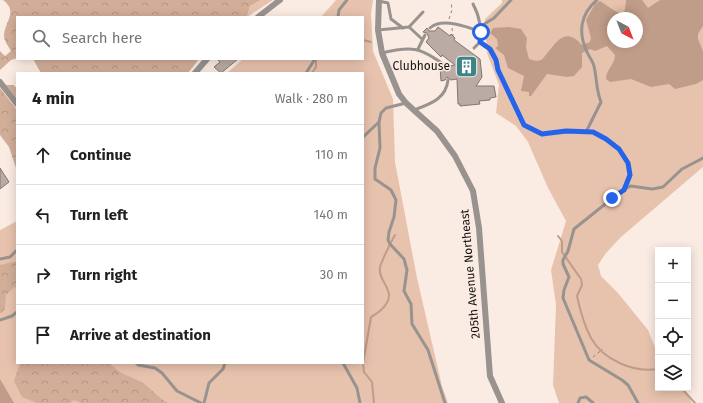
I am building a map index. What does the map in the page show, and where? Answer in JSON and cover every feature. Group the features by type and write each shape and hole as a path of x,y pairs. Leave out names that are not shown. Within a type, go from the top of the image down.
{"street":[{"path":"259,16 280,0"},
{"name":"205th Avenue Northeast","path":"378,0 378,30 382,53 399,94 406,103 437,131 455,156 473,191 480,228 490,376 502,403"},
{"path":"195,72 206,60"},
{"path":"0,82 16,103"}],"lane":[{"path":"338,16 339,10 347,0"},
{"path":"378,0 388,3 391,19 404,28"},
{"path":"481,26 494,18 511,0"},
{"path":"586,132 600,102 596,91 594,65 587,52 581,28 583,15 597,0"},
{"path":"473,4 479,16 481,26 480,42 474,48"},
{"path":"378,30 409,27 423,12"},
{"path":"430,28 438,24 451,25 481,32"},
{"path":"409,27 422,39"},
{"path":"418,49 425,35"},
{"path":"480,42 490,49 493,54 498,70 524,125 542,134 566,131 593,132 600,136 619,149 628,163 630,175 624,190"},
{"path":"382,53 396,50 418,49 431,55 446,66"},
{"path":"307,72 314,60"},
{"path":"414,110 442,96 446,91 448,80"},
{"path":"406,103 386,108 381,113 379,122 380,148 375,168 375,179 391,190 396,200 394,217 389,232 391,246 404,259 406,270 404,291 411,304 412,324 428,350 445,403"},
{"path":"364,136 379,122"},
{"path":"638,403 628,385 589,360 564,298 564,290 569,277 563,264 563,260 574,229 624,190 632,186 652,189 663,187 682,169 703,158"},
{"path":"0,259 10,257 16,251"},
{"path":"0,320 12,316 16,313"},
{"path":"137,364 155,368 162,373 177,390 201,403"},
{"path":"204,403 209,383 223,369 225,364"},
{"path":"344,364 357,388 360,403"},
{"path":"578,403 580,398 586,396 593,403"}],"path":[{"path":"451,2 452,10 449,21 453,36"},
{"path":"589,360 603,349"}],"shaded area":[{"path":"261,0 273,0 247,16 250,6"},
{"path":"336,0 373,0 371,14 373,51 393,99 395,162 417,278 442,386 448,403 0,403 0,230 16,222 16,364 364,364 364,72 228,72 242,60 364,60 364,16 322,16"},
{"path":"502,0 703,0 703,167 621,237 606,253 598,265 601,276 618,293 648,330 655,348 655,391 686,391 692,403 559,403 553,385 556,305 551,270 566,221 548,188 528,142 516,126 496,113 499,85 487,53 485,19 502,3"},
{"path":"626,0 642,0 648,8 660,0 703,0 703,26 698,34 698,39 703,51 703,80 696,84 675,89 669,84 651,87 631,79 610,82 606,79 615,58 615,55 609,48 643,48 643,12 624,12"},
{"path":"600,1 617,12 607,12 607,46 595,51 590,49 582,53 582,67 574,76 567,77 547,74 531,96 529,96 529,92 521,91 524,76 508,68 504,55 495,48 498,46 497,39 490,33 493,28 509,27 521,29 527,38 526,47 529,59 536,61 541,60 558,40 563,37 569,36 582,45 590,42 591,38 586,20 595,4"},
{"path":"0,379 14,403 0,403"}],"green space":[{"path":"3,0 261,0 250,6 247,16 16,16 16,58 11,60 0,70 0,51 5,56 11,51 4,38 10,17 10,9 8,4"},
{"path":"34,60 198,60 189,72 40,72"},
{"path":"6,85 13,85 16,87 16,98"},
{"path":"0,88 16,109 16,168 9,147 0,135"},
{"path":"16,261 16,288 14,287 6,295 5,309 0,314 0,265"},
{"path":"20,364 111,364 122,373 143,383 161,399 168,403 81,403 74,400 70,403 37,403 22,397 14,381"}],"building":[{"name":"Clubhouse","path":"438,27 450,36 451,34 455,38 454,40 480,59 482,77 476,86 494,86 496,97 490,98 490,100 479,101 480,104 460,106 460,104 458,104 457,79 451,80 447,77 445,80 441,81 440,67 446,69 449,66 455,65 442,55 441,57 426,42 429,38 427,33 423,32 427,28 429,31 435,31"},
{"path":"218,60 237,60 222,72 220,72 214,67 220,62"},
{"path":"0,168 9,182 0,189"}],"waterway":[{"path":"364,40 371,42"},
{"path":"313,72 316,67 316,60"},
{"path":"364,357 371,317 387,304 389,298 389,293 380,273 380,267 395,235"},
{"path":"558,236 562,241 562,252 581,279 582,285 577,296 578,301 586,328 596,346 611,359 629,367 649,370 655,369"},
{"path":"363,364 364,372 372,382 374,403"},
{"path":"684,391 695,403"}],"place":[{"name":"Clubhouse","path":"466,66"}],"route":[{"path":"481,32 480,42 490,49 496,60 498,70 508,95 524,125 542,134 566,131 593,132 606,139 619,149 628,163 630,175 624,190 612,198"}]}
